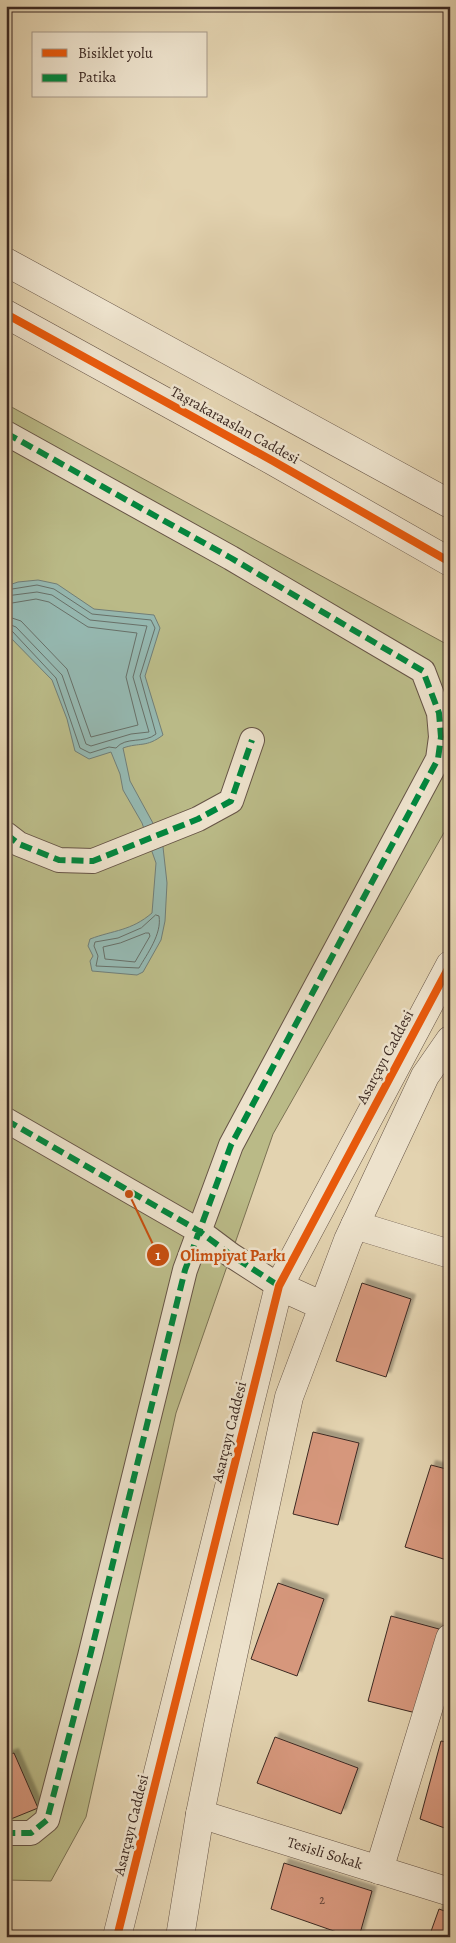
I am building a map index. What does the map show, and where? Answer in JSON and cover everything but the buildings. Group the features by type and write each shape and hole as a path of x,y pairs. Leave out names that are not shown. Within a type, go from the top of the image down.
{"street":[{"path":"6,262 450,504"},
{"name":"Taşrakaraaslan Caddesi","path":"6,314 273,461 450,562"},
{"path":"6,433 231,558 423,671 439,712 441,737 438,758 231,1144 185,1270 90,1656 46,1820 31,1833 6,1833"},
{"path":"6,834 19,844 59,860 93,861 198,819 231,801 252,740"},
{"name":"Asarçayı Caddesi","path":"117,1937 279,1286 450,965"},
{"path":"180,1937 200,1814 289,1397 355,1225 424,1076 450,1040"},
{"path":"6,1120 199,1231 231,1255 279,1286 323,1306"},
{"path":"355,1225 450,1254"},
{"path":"379,1870 445,1673 450,1638"},
{"name":"Tesisli Sokak","path":"200,1814 450,1892"}],"green space":[{"path":"6,404 450,646 450,822 273,1134 176,1413 86,1817 51,1881 6,1880"}],"water":[{"path":"38,580 57,584 94,609 154,615 160,628 145,676 163,735 152,742 123,748 130,781 154,825 163,847 167,883 165,921 161,940 143,972 137,975 92,971 90,961 93,956 88,946 90,939 129,927 152,913 156,863 142,823 123,790 120,774 111,752 89,759 75,751 67,719 52,680 6,633 6,586 18,582"}],"marked path":[{"path":"6,433 231,558 423,671 439,713 441,737 438,759 231,1145 185,1270 90,1656 47,1820 31,1833 6,1833"},
{"path":"6,834 19,844 59,860 93,861 198,819 231,801 252,740"},
{"path":"6,1120 199,1231 231,1255 279,1286"}],"cycle path":[{"path":"6,314 273,461 450,562"},
{"path":"117,1937 279,1286 450,965"}],"place":[{"name":"Olimpiyat Parkı","path":"129,1194"}]}
